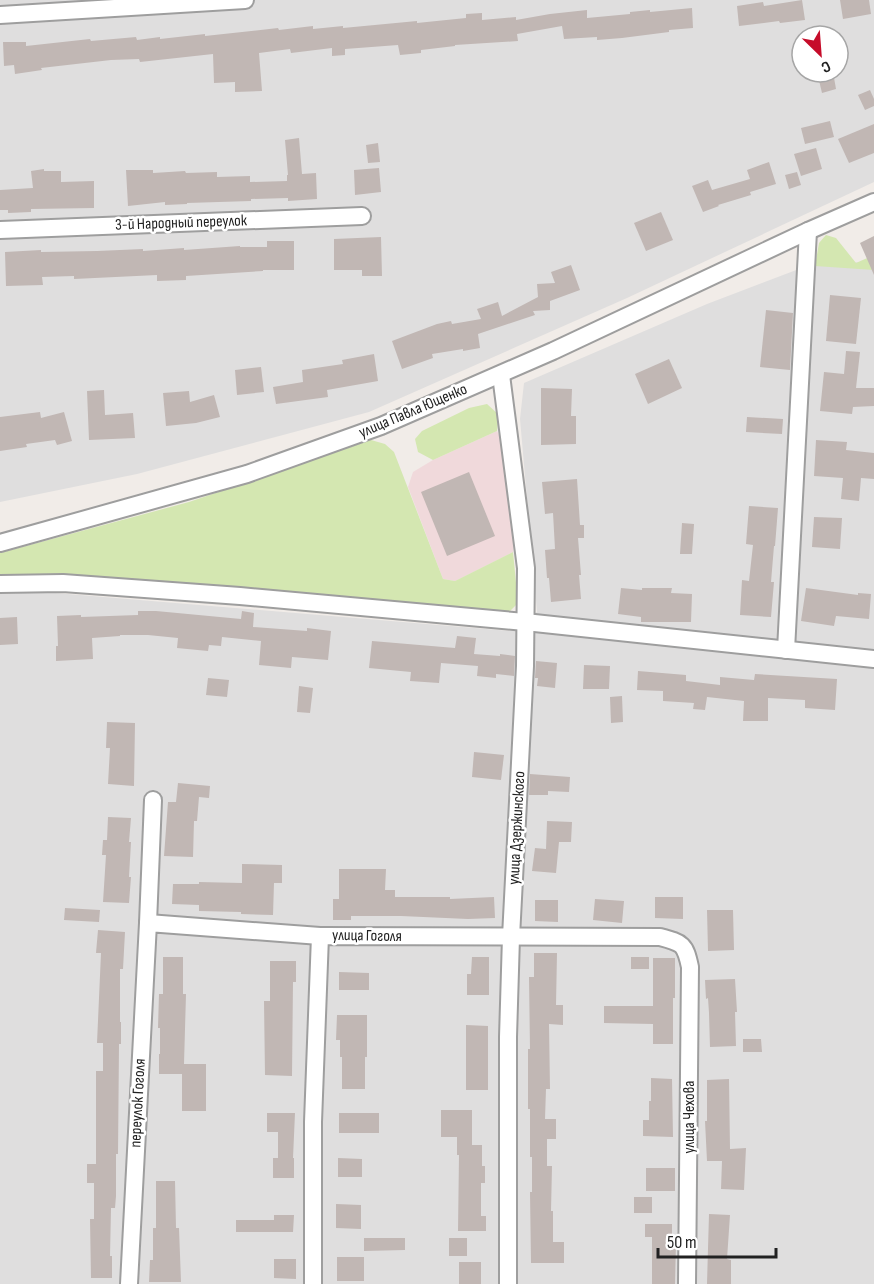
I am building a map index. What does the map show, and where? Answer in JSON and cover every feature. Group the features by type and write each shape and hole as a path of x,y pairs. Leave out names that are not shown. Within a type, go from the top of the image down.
{"street":[{"path":"0,15 245,0"},
{"name":"улица Павла Ющенко","path":"0,543 247,474 381,426 501,375 874,202"},
{"name":"3-й Народный переулок","path":"0,230 362,216"},
{"path":"786,650 808,231"},
{"name":"улица Дзержинского","path":"501,375 526,568 525,666 508,1037 508,1284"},
{"path":"0,584 63,583 228,595 525,622 874,659"},
{"name":"переулок Гоголя","path":"129,1284 153,800"},
{"path":"147,923 320,936"},
{"name":"улица Гоголя","path":"313,1284 313,1122 320,936 660,937 677,941 687,950"},
{"name":"улица Чехова","path":"687,950 690,967 687,1284"}],"shaded area":[{"path":"0,0 874,0 874,182 627,298 369,412 137,474 0,502"},
{"path":"820,261 874,263 874,1284 0,1284 0,594 44,592 511,631 537,612 520,419 524,383 707,304"},
{"path":"497,431 502,441 514,542 513,552 455,581 443,579 408,487 413,472 433,460"}],"green space":[{"path":"826,235 836,238 856,263 874,255 874,270 815,266 819,243"},
{"path":"487,404 499,415 497,431 433,460 418,452 415,439 422,431 469,408"},
{"path":"371,440 385,444 394,452 443,579 455,581 513,552 518,603 506,615 426,604 75,577 0,577 0,553 189,502"}],"building":[{"path":"802,0 805,20 739,26 737,6 763,2 764,6"},
{"path":"840,0 869,0 871,14 843,19"},
{"path":"692,8 693,28 622,38 564,39 562,26 517,34 518,41 455,45 400,55 398,45 345,49 345,55 332,56 332,48 291,53 290,49 259,53 262,91 235,92 235,82 214,83 213,54 140,62 139,59 111,60 41,68 42,70 15,74 14,65 4,66 3,42 26,42 26,46 90,39 91,41 136,37 137,40 160,37 160,39 313,26 313,29 343,26 343,28 466,18 466,14 482,13 482,20 516,17 516,20 587,10 587,18 650,10 650,12"},
{"path":"820,84 835,84 836,89 822,93"},
{"path":"870,90 874,106 865,110 858,95"},
{"path":"830,121 834,137 805,144 801,128"},
{"path":"874,124 874,153 849,163 838,139"},
{"path":"299,138 302,174 316,173 317,199 288,201 288,198 251,199 251,201 165,205 165,202 128,206 126,170 153,170 153,173 217,172 217,177 250,176 250,182 287,181 285,140"},
{"path":"378,143 380,162 368,163 366,145"},
{"path":"816,148 822,169 801,176 794,154"},
{"path":"769,162 776,184 750,192 751,195 703,212 692,186 708,180 712,190 750,179 747,170"},
{"path":"379,168 381,192 355,195 354,170"},
{"path":"44,169 44,171 61,171 61,182 94,181 94,208 31,209 31,212 8,213 8,210 0,210 0,190 33,188 31,171"},
{"path":"797,172 801,185 789,189 785,175"},
{"path":"661,212 673,240 646,251 634,223"},
{"path":"874,236 874,275 860,243"},
{"path":"381,237 382,276 362,276 362,270 334,270 334,239"},
{"path":"267,241 294,241 294,270 186,276 186,280 157,281 157,275 74,279 74,276 42,277 43,285 6,286 5,252 267,247"},
{"path":"571,265 580,290 550,301 550,310 533,311 535,315 478,334 480,348 432,354 433,358 402,369 392,341 437,324 481,319 477,309 498,302 502,316 538,297 537,284 555,283 551,272"},
{"path":"830,295 861,298 856,344 826,341"},
{"path":"766,310 793,313 790,370 760,367"},
{"path":"846,351 860,352 856,388 874,388 874,406 853,407 852,414 820,411 824,372 844,374"},
{"path":"374,354 378,381 327,390 328,397 276,404 273,387 303,382 302,370 343,364 342,360"},
{"path":"669,359 682,388 648,404 635,374"},
{"path":"261,367 264,392 237,395 235,370"},
{"path":"541,388 572,389 571,416 576,416 576,444 541,445"},
{"path":"104,390 105,415 133,413 135,438 89,440 87,391"},
{"path":"189,391 190,402 214,395 220,417 196,423 166,426 163,393"},
{"path":"40,412 41,418 64,412 72,441 57,445 55,440 26,444 27,447 0,451 0,417"},
{"path":"747,417 783,419 782,434 746,432"},
{"path":"816,440 847,442 846,450 874,453 874,479 861,478 859,501 841,499 843,478 814,476"},
{"path":"469,472 495,536 447,556 421,492"},
{"path":"577,479 580,525 584,525 584,538 578,538 581,599 551,602 545,550 555,549 553,513 545,514 542,482"},
{"path":"749,506 778,508 771,582 774,582 771,617 740,615 742,580 749,581 753,545 746,544"},
{"path":"814,517 842,518 840,549 812,547"},
{"path":"682,523 694,524 692,554 680,554"},
{"path":"621,588 642,590 642,588 672,588 671,593 692,594 691,622 641,622 641,617 618,614"},
{"path":"806,588 858,595 858,593 871,594 869,619 836,616 834,626 801,621"},
{"path":"138,611 241,619 242,611 254,613 253,627 331,631 328,660 292,657 291,668 259,665 261,641 222,637 221,646 209,645 208,651 177,648 178,638 120,635 92,638 93,659 56,661 57,616 138,615"},
{"path":"17,617 18,644 0,645 0,618"},
{"path":"457,636 476,638 474,654 515,656 514,676 496,674 496,678 477,676 478,666 441,663 439,683 410,681 411,672 369,668 372,641 455,648"},
{"path":"536,661 557,663 555,688 537,686"},
{"path":"584,665 610,666 609,689 583,689"},
{"path":"638,671 686,675 686,681 720,685 720,677 754,680 755,674 837,679 835,710 805,708 805,700 768,698 768,721 743,721 744,701 707,697 705,710 693,709 694,703 663,701 663,691 637,690"},
{"path":"208,678 229,680 227,697 206,695"},
{"path":"299,686 313,688 310,713 297,712"},
{"path":"622,696 623,722 611,723 610,697"},
{"path":"107,722 135,723 134,786 108,784 110,748 106,748"},
{"path":"474,752 504,755 501,780 472,777"},
{"path":"530,774 570,777 569,792 548,791 548,795 529,795"},
{"path":"178,783 210,786 209,798 199,797 197,821 194,821 193,857 164,856 168,802 176,802"},
{"path":"108,817 131,818 129,903 103,902 106,855 102,855 103,840 107,840"},
{"path":"547,821 572,822 571,842 559,842 556,873 532,871 535,848 546,849"},
{"path":"242,864 282,865 282,883 274,883 273,915 199,911 199,905 172,904 173,884 242,883"},
{"path":"339,869 386,869 385,890 395,890 395,897 450,897 450,899 494,897 495,918 351,916 351,920 333,920 333,899 339,899"},
{"path":"655,897 683,897 683,919 655,918"},
{"path":"595,899 624,901 622,923 593,920"},
{"path":"535,900 558,900 558,922 535,921"},
{"path":"65,908 100,910 99,922 64,920"},
{"path":"707,910 733,910 734,950 708,951"},
{"path":"98,930 125,932 123,969 120,969 121,1044 119,1044 116,1196 115,1208 111,1208 112,1278 91,1278 90,1219 94,1219 94,1183 87,1183 87,1164 96,1164 96,1071 103,1071 103,1043 97,1043 101,953 96,953"},
{"path":"534,953 557,953 556,1005 563,1005 563,1025 549,1024 550,1089 546,1089 545,1119 556,1119 556,1139 547,1139 547,1166 552,1166 553,1242 564,1242 564,1263 531,1263 532,1157 530,1157 530,1109 528,1109 528,1049 530,1049 529,977 534,977"},
{"path":"163,957 183,957 183,994 186,994 184,1064 206,1064 206,1111 182,1111 182,1074 159,1074 159,994 163,994"},
{"path":"472,957 489,957 489,995 467,995 467,974 471,974"},
{"path":"631,957 649,957 649,969 631,969"},
{"path":"653,958 675,958 673,1044 653,1044 653,1024 604,1023 604,1006 653,1006"},
{"path":"270,961 296,961 296,982 293,982 292,1076 265,1075 264,1001 270,1001"},
{"path":"339,972 369,973 369,990 339,990"},
{"path":"735,979 736,1046 710,1047 705,980"},
{"path":"337,1015 367,1015 365,1089 342,1089 340,1040 336,1040"},
{"path":"466,1025 488,1026 488,1090 466,1090"},
{"path":"743,1039 761,1039 762,1052 743,1052"},
{"path":"651,1078 672,1079 673,1137 643,1136 643,1120 649,1120"},
{"path":"729,1079 730,1149 746,1148 744,1190 721,1189 722,1161 707,1161 705,1121 707,1121 707,1080"},
{"path":"441,1110 472,1110 472,1145 482,1145 482,1166 485,1166 485,1183 481,1183 481,1216 486,1216 486,1231 458,1231 459,1155 457,1155 457,1137 441,1137"},
{"path":"267,1113 295,1113 294,1178 273,1178 273,1158 278,1158 278,1132 267,1132"},
{"path":"339,1113 379,1113 379,1133 339,1133"},
{"path":"338,1158 362,1159 362,1177 338,1177"},
{"path":"646,1168 675,1168 675,1191 646,1191"},
{"path":"156,1181 175,1181 181,1282 149,1282 150,1260 153,1260 153,1228 156,1228"},
{"path":"634,1197 652,1197 652,1213 634,1213"},
{"path":"336,1204 361,1205 361,1229 336,1228"},
{"path":"709,1214 730,1215 727,1259 731,1260 731,1284 707,1284"},
{"path":"274,1215 294,1215 293,1232 236,1232 236,1220 274,1220"},
{"path":"645,1224 672,1224 672,1243 676,1243 675,1284 652,1284 652,1237 645,1237"},
{"path":"364,1238 405,1238 405,1250 364,1251"},
{"path":"449,1238 467,1238 467,1256 449,1256"},
{"path":"337,1257 364,1257 364,1281 337,1281"},
{"path":"274,1259 296,1259 296,1279 274,1278"},
{"path":"459,1262 481,1262 481,1284 459,1284"}]}
